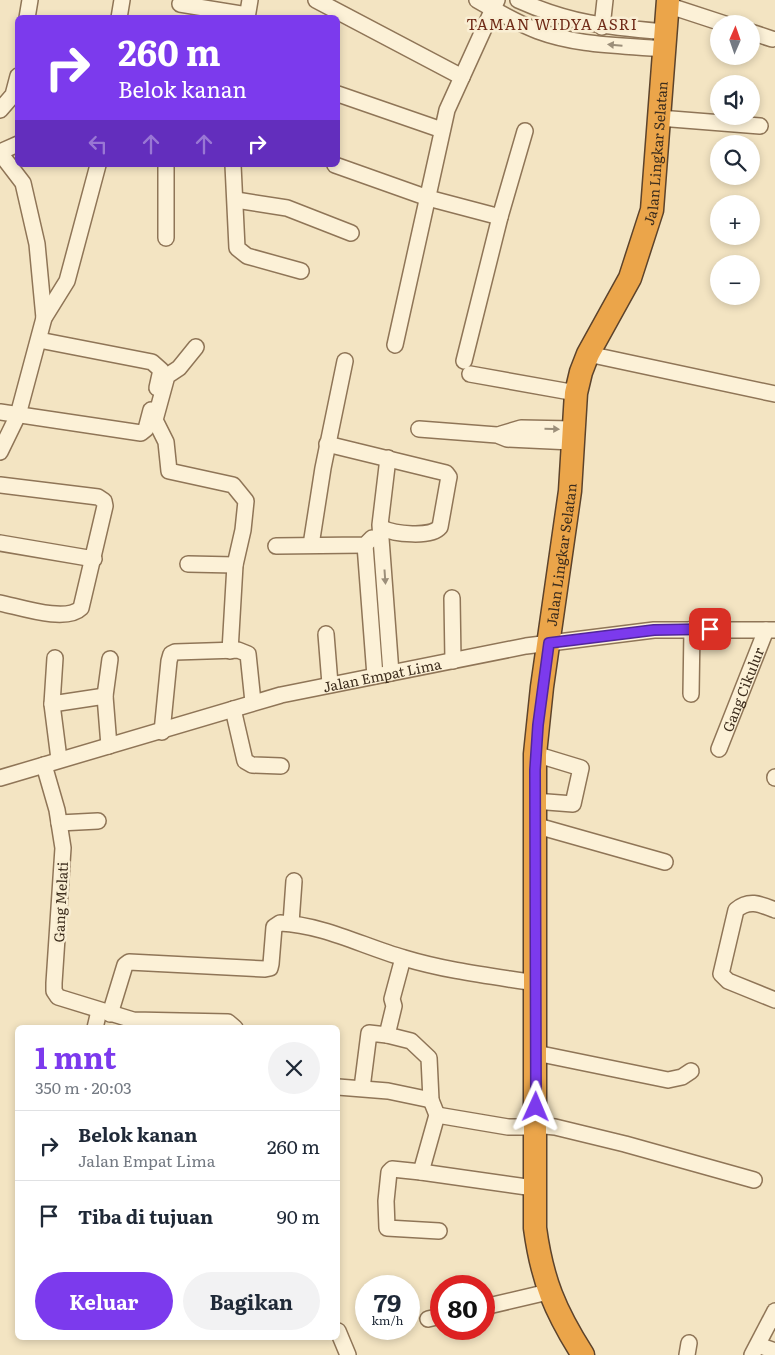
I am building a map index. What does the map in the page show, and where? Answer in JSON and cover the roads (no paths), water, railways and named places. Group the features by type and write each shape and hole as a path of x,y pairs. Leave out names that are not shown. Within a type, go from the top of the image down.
{"highway":[{"name":"Jalan Lingkar Selatan","path":"583,1355 548,1292 536,1241 534,1188 536,1053 534,801 536,754 570,491 576,393 588,354 630,278 641,249 652,210 668,3"}],"street":[{"path":"28,15 30,0"},
{"path":"120,15 122,0"},
{"path":"247,15 250,0"},
{"path":"316,0 462,77"},
{"path":"476,0 496,5 538,31 575,41 664,41"},
{"path":"518,0 553,15 664,41"},
{"path":"602,27 605,0"},
{"path":"668,3 710,18"},
{"path":"395,346 447,110 496,5"},
{"path":"179,7 239,15"},
{"path":"760,35 772,39"},
{"path":"0,110 13,94 15,87"},
{"path":"340,95 442,130"},
{"path":"659,111 760,126"},
{"path":"525,131 500,217 467,368 501,378 576,393"},
{"path":"0,452 18,416 44,318 38,244 23,184 0,153 15,146"},
{"path":"23,184 27,167"},
{"path":"44,318 67,281 97,167"},
{"path":"166,167 166,238"},
{"path":"233,167 237,248 241,253 301,271"},
{"path":"340,167 428,198 500,217"},
{"path":"236,200 287,208 351,233"},
{"path":"42,279 67,281"},
{"path":"0,412 141,433 147,427 160,373 156,364 39,340"},
{"path":"196,346 179,368 167,376 156,425 166,442 169,471 233,485 246,501 243,530 235,565 230,651"},
{"path":"588,354 662,368 775,394"},
{"path":"311,545 327,444 345,361"},
{"path":"419,429 497,435 521,428 573,436"},
{"path":"327,444 441,470 449,477 440,527 436,532 424,534 382,528"},
{"path":"388,458 380,520 391,673"},
{"path":"0,485 98,497 104,501 94,559 81,608 64,616 0,603"},
{"path":"375,676 370,632 366,545 382,528"},
{"path":"0,543 94,559"},
{"path":"276,546 366,545"},
{"path":"188,564 235,565"},
{"path":"452,598 453,661"},
{"path":"691,694 692,628"},
{"name":"Jalan Empat Lima","path":"0,778 162,732 253,702 330,684 600,635 692,628 770,630"},
{"name":"Gang Cikulur","path":"719,749 770,630"},
{"path":"326,634 330,684"},
{"path":"162,732 171,654 243,651 248,654 253,702"},
{"path":"55,658 52,704 59,760"},
{"path":"109,746 105,696 110,659"},
{"path":"52,704 105,696"},
{"path":"233,709 245,761 252,765 281,766"},
{"path":"534,801 573,804 581,768 536,754"},
{"name":"Gang Melati","path":"44,765 60,822 63,863 54,991 58,997 133,1020 169,1025 228,1022 234,1025"},
{"path":"60,822 98,821"},
{"path":"534,825 665,862"},
{"path":"290,923 294,881"},
{"path":"775,910 756,902 743,904 736,910 720,974 728,981 775,1000"},
{"path":"97,1025 129,962 270,968 272,964 274,927 276,924 290,923 338,934 403,958 454,970 535,983"},
{"path":"387,1035 394,1006 392,999 403,958"},
{"path":"362,1088 369,1033 387,1035 411,1042 429,1058 431,1100 437,1116 421,1172"},
{"path":"536,1053 668,1080 682,1078 691,1071"},
{"path":"340,1087 362,1088 431,1100"},
{"path":"437,1116 508,1127 526,1127 535,1124 555,1127 625,1144 754,1180"},
{"path":"439,1231 387,1228 386,1201 389,1172 392,1168 534,1188"},
{"path":"495,1304 548,1292"},
{"path":"775,1311 755,1350 775,1350"},
{"path":"340,1336 348,1355"}],"district":[{"name":"TAMAN WIDYA ASRI","path":"552,23"}]}
